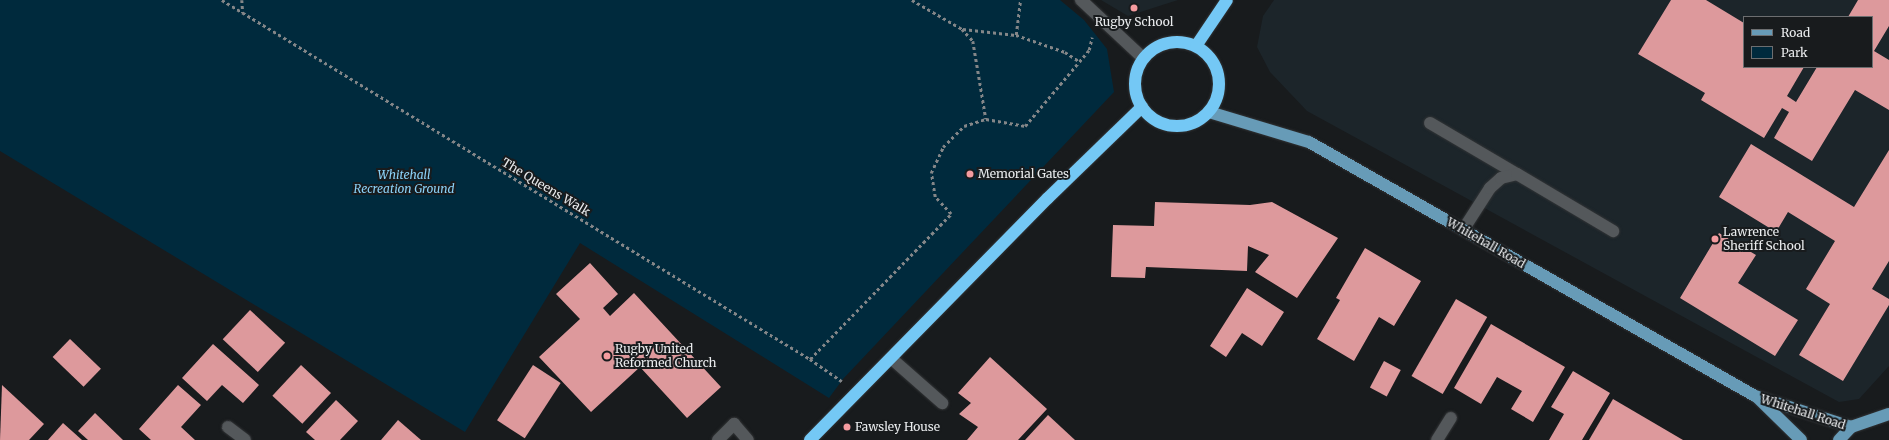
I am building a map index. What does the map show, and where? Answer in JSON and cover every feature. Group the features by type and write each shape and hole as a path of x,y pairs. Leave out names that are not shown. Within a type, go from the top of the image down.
{"highway":[{"path":"1196,46 1227,0"},
{"path":"1173,42 1196,46 1206,53 1219,76 1216,101 1209,112 1199,120 1174,126 1150,117 1142,107 1135,83 1144,58 1162,44 1173,42"},
{"path":"810,440 892,359 1048,198 1142,107"}],"main road":[{"name":"Whitehall Road","path":"1209,112 1308,142 1755,396 1851,428"},
{"name":"Whitehall Road","path":"1755,396 1801,440"},
{"path":"1839,440 1851,428 1889,414"}],"street":[{"path":"1081,0 1144,58"},
{"path":"1430,123 1613,231"},
{"path":"1463,230 1490,188 1501,178 1517,174"},
{"path":"892,359 942,403"},
{"path":"1437,440 1451,418"},
{"path":"718,440 734,424 745,437"},
{"path":"228,427 245,440"}],"path":[{"name":"The Queens Walk","path":"222,0 810,359 859,392"},
{"path":"242,0 243,13"},
{"path":"912,0 962,29 973,41 986,119"},
{"path":"1016,35 1020,0"},
{"path":"810,359 951,214 935,196 931,173 943,147 964,126 986,119 1025,126 1089,50 1096,14"},
{"path":"962,29 1016,35 1065,52 1079,61"}],"shaded area":[{"name":"Rugby School","path":"1101,0 1178,0 1128,16"},
{"name":"Lawrence Sheriff School","path":"1274,0 1889,0 1889,366 1859,399 1839,402 1307,111 1270,72 1257,47 1263,16"}],"green space":[{"name":"Whitehall Recreation Ground","path":"0,0 1060,0 1084,20 1107,49 1114,92 843,379 829,398 580,243 465,432 0,151"}],"building":[{"path":"1671,0 1706,0 1743,22 1743,68 1803,68 1787,96 1796,102 1816,68 1873,68 1873,16 1849,16 1858,0 1889,0 1889,26 1874,51 1889,60 1889,110 1855,90 1812,161 1774,138 1789,112 1782,108 1764,138 1701,100 1705,93 1638,54"},
{"path":"1751,144 1854,207 1889,150 1889,261 1872,289 1889,299 1889,305 1843,381 1799,355 1830,304 1806,289 1835,241 1788,212 1776,232 1719,197"},
{"path":"1155,202 1250,205 1272,202 1338,238 1297,298 1255,272 1269,255 1248,246 1247,271 1146,267 1145,278 1111,277 1113,225 1154,226"},
{"path":"1719,233 1756,255 1738,283 1798,320 1775,356 1680,298"},
{"path":"1365,248 1421,281 1394,326 1379,317 1354,361 1317,339 1340,300 1336,298"},
{"path":"590,263 618,294 603,308 610,316 634,293 721,387 687,418 640,367 591,412 539,357 580,319 556,294"},
{"path":"1247,288 1284,312 1262,346 1242,333 1226,357 1210,346"},
{"path":"1456,299 1487,317 1443,394 1412,376"},
{"path":"250,310 285,343 258,372 223,339"},
{"path":"1491,324 1565,367 1533,422 1511,409 1522,391 1497,377 1481,404 1454,388"},
{"path":"70,339 101,369 84,387 53,357"},
{"path":"213,344 259,385 243,403 222,385 207,401 182,378"},
{"path":"990,357 1047,409 1018,440 967,440 978,427 959,414 971,403 958,393"},
{"path":"1384,361 1401,370 1387,396 1370,387"},
{"path":"301,365 331,393 302,424 272,396"},
{"path":"533,365 561,383 525,438 497,420"},
{"path":"1573,371 1610,393 1582,440 1549,440 1564,414 1551,407"},
{"path":"2,385 44,424 29,440 0,440"},
{"path":"178,385 201,405 181,427 195,440 151,440 139,429"},
{"path":"1613,399 1683,440 1589,440"},
{"path":"336,400 358,421 340,440 315,440 306,432"},
{"path":"95,413 123,440 88,440 78,431"},
{"path":"1048,415 1075,440 1025,440"},
{"path":"398,420 421,440 381,440"},
{"path":"63,423 82,440 48,440"}],"place":[{"name":"Rugby School","path":"1134,8"},
{"name":"Memorial Gates","path":"970,174"},
{"name":"Lawrence Sheriff School","path":"1715,239"},
{"name":"Rugby United Reformed Church","path":"607,356"},
{"name":"Fawsley House","path":"847,427"}]}
